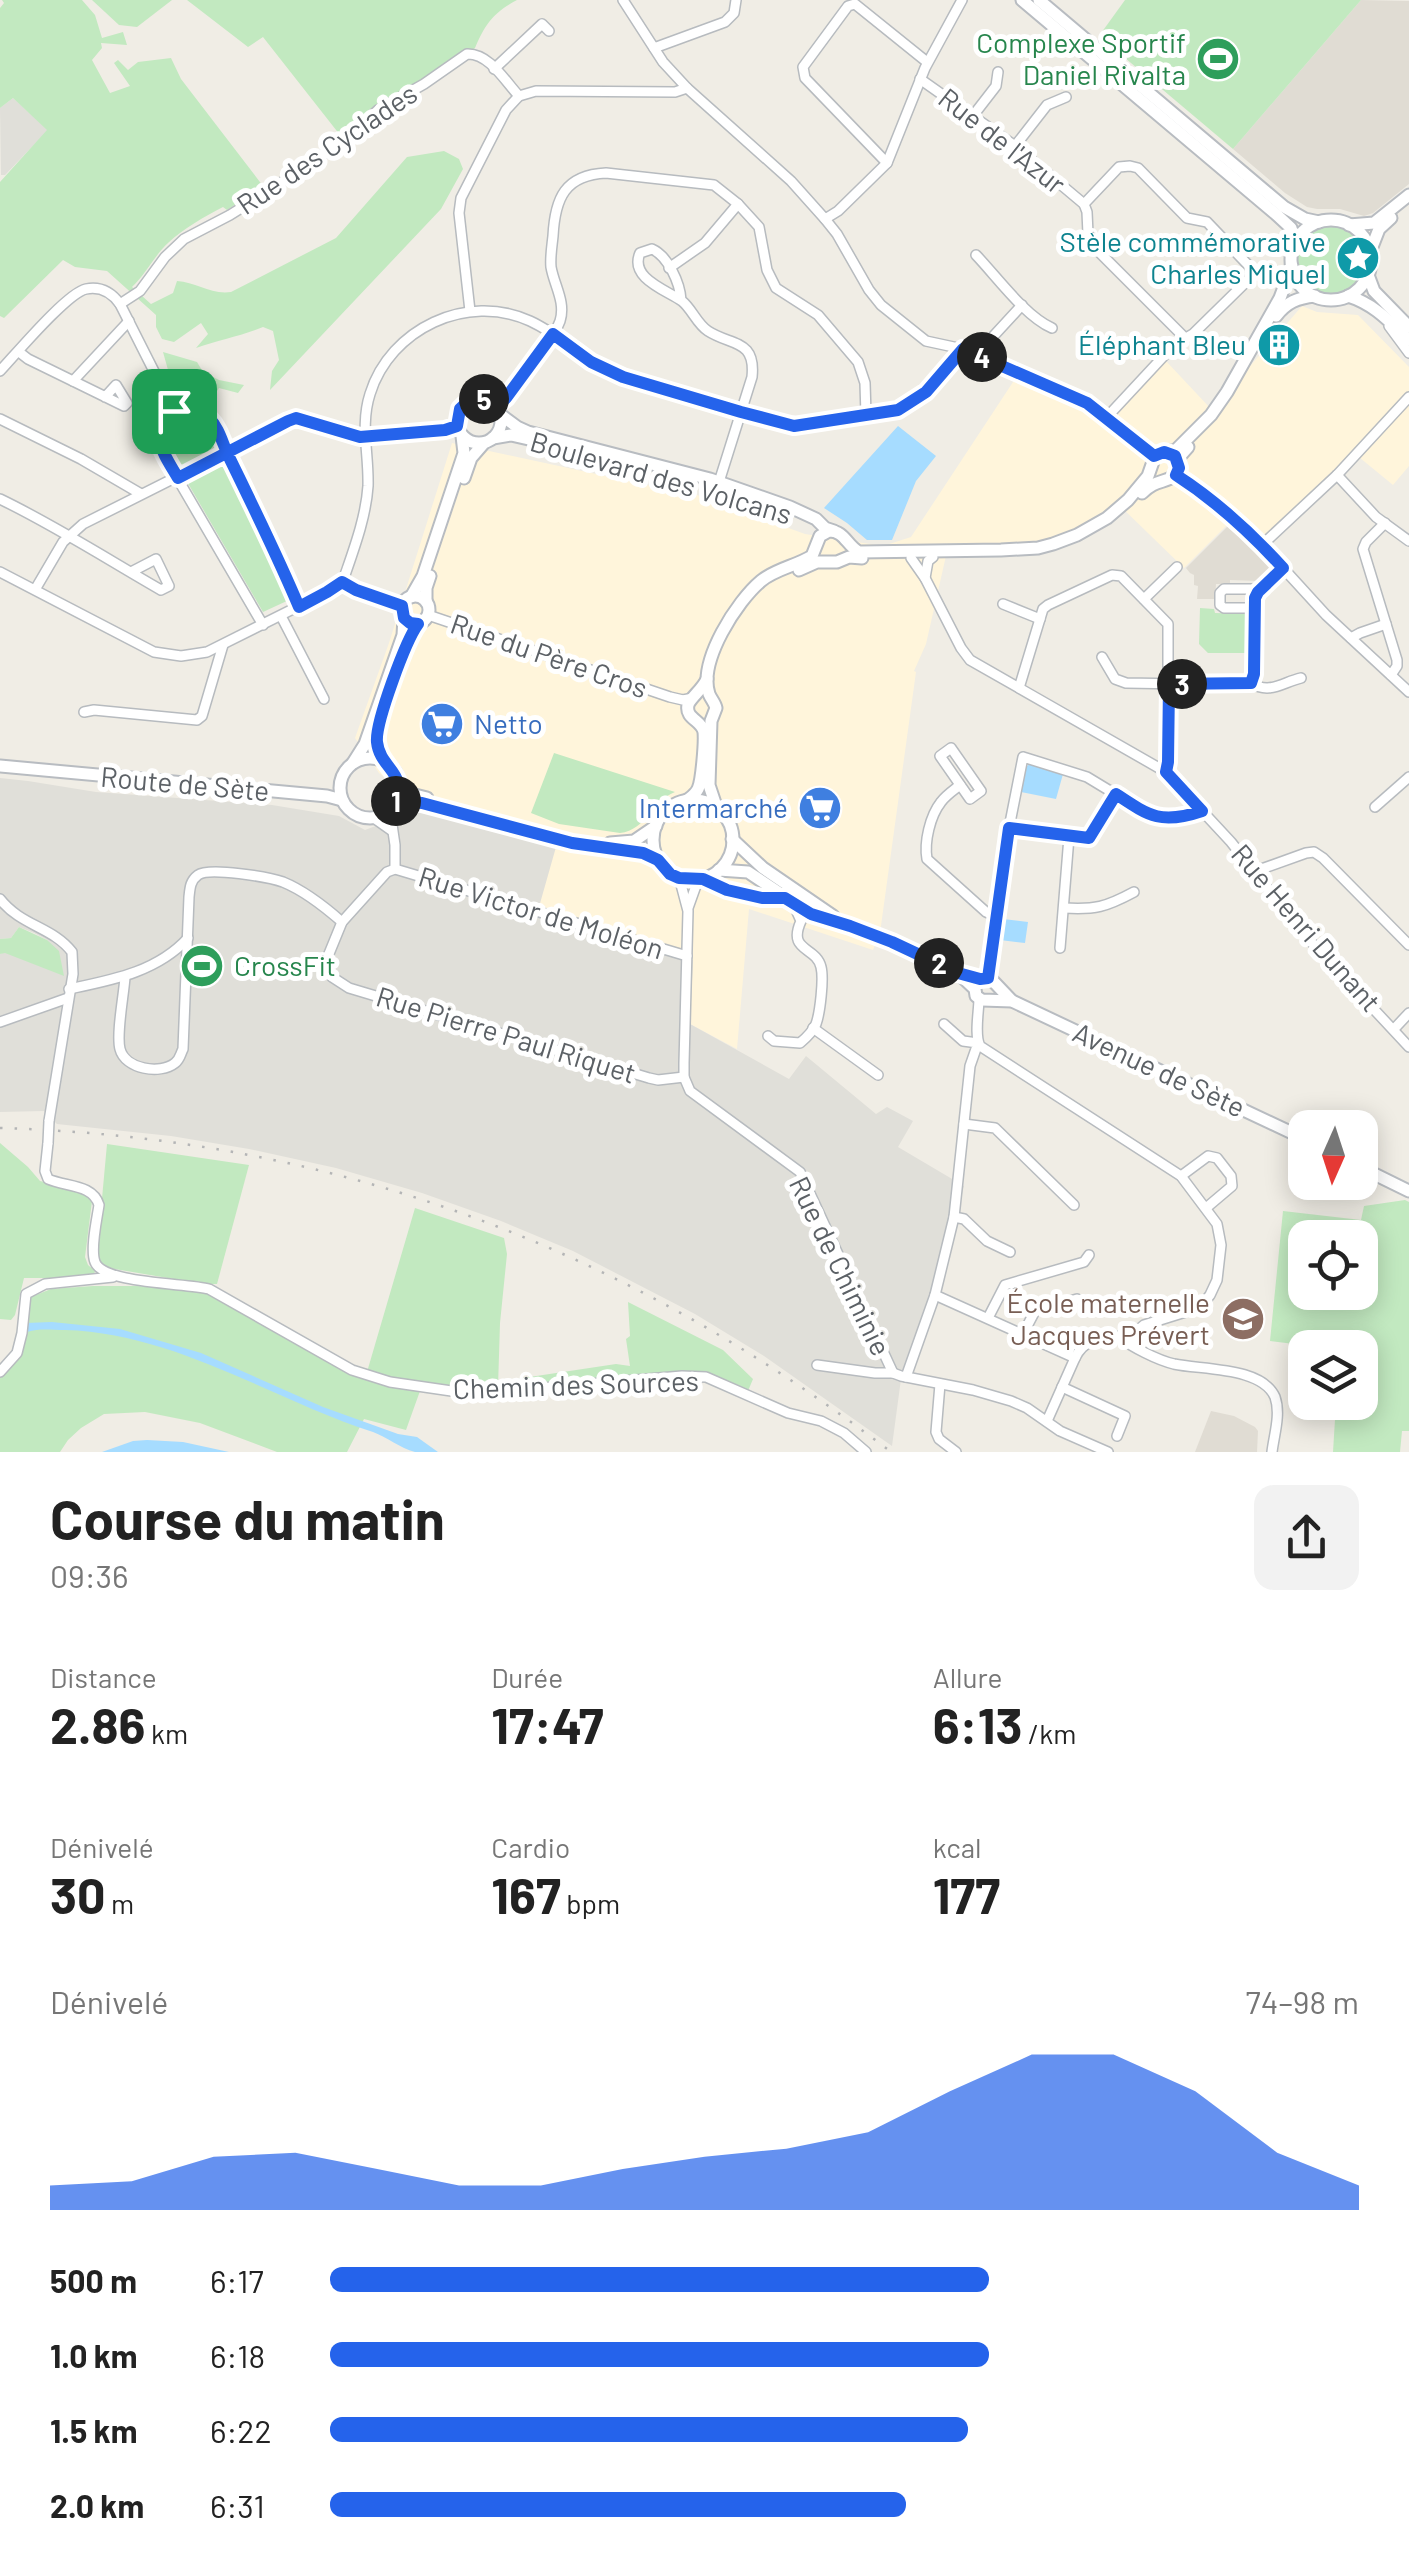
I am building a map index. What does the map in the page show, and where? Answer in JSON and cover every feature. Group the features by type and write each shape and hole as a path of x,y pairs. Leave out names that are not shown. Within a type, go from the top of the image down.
{"street":[{"path":"623,0 663,62 791,181 825,219 881,305 926,341 963,349 1087,403 1153,461"},
{"path":"654,48 725,22 734,12 736,0"},
{"path":"825,219 887,163 927,62 962,0"},
{"path":"753,590 818,562 849,556 1026,555 1080,540 1110,522 1155,482 1170,477 1179,468 1174,451 1227,392 1280,298 1292,266 1295,243 1291,228 1022,0"},
{"path":"1039,0 1284,207 1305,219 1349,225 1363,236 1370,252"},
{"path":"887,163 806,78 803,67 848,6 855,4 927,62"},
{"path":"519,96 494,69 542,24 549,31"},
{"name":"Rue des Cyclades","path":"120,304 140,291 165,257 184,240 298,172 378,110 424,84 460,57 479,54 494,69"},
{"path":"972,117 996,86 998,72"},
{"name":"Rue de l'Azur","path":"920,79 1015,146 1084,204"},
{"path":"470,312 461,198 506,110 519,96 536,91 675,92 687,88"},
{"path":"1015,146 1047,105 1066,97"},
{"path":"1107,417 1174,346 1193,334 1248,280 1251,272 1207,222 1188,218 1138,168 1119,167 1084,204 1088,234 1094,248 1185,338"},
{"path":"499,411 553,334 562,314 551,265 558,201 578,180 606,174 714,185 738,204 759,227 767,270 776,288 818,315 858,362 865,383 866,416"},
{"path":"1349,225 1374,222 1409,195"},
{"path":"669,268 705,243 738,204"},
{"path":"1409,204 1379,229 1370,252 1368,275 1374,291 1409,327"},
{"path":"1295,243 1319,222"},
{"path":"681,300 671,298 642,274 637,268 640,253 652,248 663,256 681,300 708,331 736,342 750,356 752,377 719,482"},
{"path":"976,255 1022,304 1052,328"},
{"path":"1292,266 1299,284 1314,296"},
{"path":"1368,275 1356,291 1337,300 1314,296 1287,303 1224,406 1184,451 1174,457 1159,453 1153,461 1153,473 1204,494 1409,692"},
{"path":"0,371 72,296 98,288 120,304 174,411"},
{"path":"1348,296 1375,308 1409,340"},
{"path":"976,355 1022,304"},
{"path":"1375,308 1409,353"},
{"path":"0,572 168,656 194,655 223,645 327,592 342,582 366,498 368,464 364,436 370,392 392,353 427,325 448,316 470,312 525,318 591,362 623,377 794,426 898,410 926,392 963,349"},
{"path":"72,381 128,322"},
{"path":"18,352 105,397"},
{"path":"1262,546 1337,476 1409,397"},
{"path":"391,830 374,818 355,814 342,800 341,779 361,754 403,635 405,607 423,576 460,468 464,453 460,409 473,399 482,398 499,411 502,424 466,470 426,588 429,608 408,640 379,724 377,744 400,786 392,808"},
{"path":"263,625 158,440 165,418 174,411 197,409 208,415 299,607"},
{"name":"Boulevard des Volcans","path":"499,411 507,421 528,432 719,482 790,506 842,535 852,548 868,553 1038,548 1107,518 1143,484 1153,461"},
{"path":"36,588 69,535 84,524 296,418 364,436 459,431"},
{"path":"0,419 141,494"},
{"path":"459,431 468,441 489,440"},
{"name":"Boulevard des Volcans","path":"489,440 511,435 526,438 708,486 804,520 817,532 817,544"},
{"path":"1337,476 1384,523 1409,541"},
{"path":"0,498 131,572"},
{"path":"1384,523 1363,549 1398,660 1391,675"},
{"path":"400,786 412,794 596,842 634,841 656,826 668,810 694,795 700,783 704,732 692,716 690,702 709,675 722,631 735,610 765,578 812,556 829,531 842,535 848,547 841,560"},
{"path":"817,544 826,562"},
{"path":"925,578 932,557"},
{"name":"Rue Henri Dunant","path":"912,558 964,654 1166,772 1301,932 1409,1047"},
{"path":"1144,600 1177,566"},
{"path":"1251,683 1258,592 1283,568"},
{"path":"1019,688 1044,609 1112,575 1121,576 1168,624 1166,772"},
{"path":"342,582 405,607"},
{"path":"1255,608 1224,608 1220,605 1220,593 1251,589 1258,592"},
{"path":"405,607 419,597 426,601"},
{"path":"1003,604 1040,620"},
{"path":"405,607 410,623 423,619"},
{"path":"281,616 324,700"},
{"name":"Rue du Père Cros","path":"423,619 670,697 695,697"},
{"path":"1351,638 1386,624"},
{"path":"84,712 197,720 202,716 223,645"},
{"path":"1102,657 1120,682 1251,683 1258,688 1278,688 1302,678"},
{"path":"709,675 716,708 708,785 717,809"},
{"name":"Rue du Père Cros","path":"670,697 692,716"},
{"path":"695,697 711,698"},
{"path":"692,716 705,722 712,718"},
{"path":"950,748 982,790 970,799 960,785 940,756 950,748"},
{"path":"906,1377 935,1295 954,1216 970,1066 978,1044 1023,757 1086,777 1153,817 1202,811"},
{"path":"353,763 370,758 388,764"},
{"name":"Route de Sète","path":"0,768 342,800"},
{"path":"1375,807 1409,777"},
{"name":"Route de Sète","path":"303,794 326,789 341,779"},
{"path":"960,785 937,807 927,840 927,859 997,918"},
{"path":"1009,828 1084,838 1093,834 1116,794"},
{"path":"686,801 708,804 725,818 732,839 731,851 720,870"},
{"path":"374,818 410,802 422,803 572,843 643,853 658,860"},
{"name":"Rue Victor de Moléon","path":"392,808 394,869"},
{"path":"656,826 654,850 670,874 700,879 734,892 789,901"},
{"path":"1060,948 1069,837"},
{"path":"732,839 763,868 850,926"},
{"path":"1254,872 1314,852 1409,945"},
{"name":"Rue Victor de Moléon","path":"342,922 394,869 687,956"},
{"path":"688,911 700,879 720,870 748,872 814,915 927,957 986,990"},
{"path":"125,977 121,1052 134,1065 164,1068 175,1062 183,1049 190,885 198,875 209,871 270,878 326,907 342,922"},
{"path":"679,878 688,911 684,1077"},
{"path":"1064,908 1092,910 1134,892"},
{"path":"0,898 14,914 58,938 72,952 45,1170 48,1179 90,1191 97,1198 95,1262 99,1269 116,1276"},
{"path":"789,901 801,921"},
{"path":"768,1036 800,1043 814,1028 822,970 816,958 798,942 797,929 801,921 814,915"},
{"name":"Rue Pierre Paul Riquet","path":"342,922 326,961 339,983 649,1078 684,1077"},
{"path":"0,1022 163,961 188,938"},
{"path":"163,961 186,964"},
{"name":"Avenue de Sète","path":"986,990 1288,1132"},
{"path":"1394,1028 1409,1013"},
{"path":"944,1024 963,1040 978,1044 1181,1176 1217,1224 1221,1238 1214,1290 1192,1310 1144,1325 1138,1330 1136,1345"},
{"path":"814,1028 878,1076"},
{"name":"Rue de Chiminie","path":"684,1077 690,1091 800,1172 893,1373"},
{"path":"964,1124 995,1128 1074,1205"},
{"path":"1181,1176 1205,1158 1217,1158 1232,1176 1232,1186 1206,1208"},
{"path":"1378,1175 1409,1191"},
{"path":"954,1216 964,1219 987,1241 1010,1252"},
{"path":"988,1318 1005,1285 1084,1262 1089,1255"},
{"name":"Chemin des Sources","path":"0,1372 17,1353 26,1294 45,1284 116,1276 210,1289 352,1370 390,1382 472,1394 682,1376 706,1378 788,1413 821,1421 866,1452"},
{"path":"935,1295 1075,1358"},
{"path":"1024,1334 1035,1311 1077,1298"},
{"path":"1118,1337 1128,1328 1138,1330"},
{"path":"1047,1422 1081,1348 1107,1336 1118,1337 1166,1362 1251,1376 1265,1384 1277,1405 1272,1452"},
{"path":"817,1365 893,1373 997,1396 1027,1408 1076,1440 1108,1452"},
{"path":"940,1384 936,1432 956,1452"},
{"path":"1062,1387 1125,1416 1116,1436"}],"shaded area":[{"path":"1361,0 1409,1 1409,184 1364,216 1340,209 1307,207 1233,149"},
{"path":"13,98 48,130 1,175 0,108"},
{"path":"1302,306 1317,312 1358,315 1409,367 1409,466 1393,485 1354,453 1258,543 1231,521 1184,568 1116,502 1093,521 1037,545 948,547 926,644 914,671 880,933 873,950 749,909 737,1049 690,1024 536,914 555,847 407,797 379,773 355,738 452,443 686,491 805,534 883,546 911,537 1015,379 1100,417 1165,360 1212,410"},
{"path":"1229,525 1274,566 1259,581 1230,580 1230,584 1216,584 1215,599 1197,599 1198,586 1186,568"},
{"path":"0,778 96,792 272,805 339,816 365,830 422,812 556,847 537,914 693,960 690,1024 789,1079 806,1056 876,1114 887,1107 913,1121 898,1147 964,1186 936,1298 901,1379 892,1446 764,1356 695,1314 573,1251 501,1221 336,1168 249,1149 57,1124 44,1111 0,1112 0,954 5,952 63,975 47,940 19,927 11,938 0,939"},
{"path":"1211,1411 1234,1416 1255,1427 1257,1452 1195,1452"}],"green space":[{"path":"2,0 82,0 95,15 102,38 123,32 127,45 101,43 102,48 92,60 110,93 130,86 114,63 118,60 128,70 138,62 171,58 181,79 263,186 227,210 223,207 194,223 163,248 132,287 151,304 173,293 177,281 231,292 336,238 407,157 444,151 459,159 463,169 441,209 270,390 272,371 279,360 273,331 263,327 196,348 208,334 201,323 174,342 162,339 156,315 107,271 75,267 63,260 4,318 0,316 0,182 47,130 13,98 0,108"},
{"path":"92,0 172,0 137,27 119,25"},
{"path":"187,0 517,0 491,19 475,48 340,135 263,37 248,47"},
{"name":"Complexe Sportif Daniel Rivalta","path":"1125,0 1361,0 1233,149 1099,36"},
{"path":"1331,225 1356,235 1366,260 1356,285 1331,295 1306,285 1296,260 1306,235"},
{"path":"163,352 197,362 203,372 219,380 244,385 238,393 219,388 215,394 170,377"},
{"path":"192,416 206,425 219,450 181,469 168,447 167,429 172,423"},
{"path":"224,460 289,600 263,612 186,480"},
{"path":"1200,608 1214,609 1215,613 1249,614 1249,653 1208,653 1199,644"},
{"path":"554,753 675,792 629,831 559,824 531,813"},
{"path":"19,927 47,940 59,951 64,976 0,954 0,939 11,938"},
{"path":"0,1143 40,1181 89,1193 92,1201 85,1257 95,1271 93,1278 24,1278 11,1320 0,1319"},
{"path":"107,1144 249,1165 217,1284 103,1267 98,1261"},
{"path":"1409,1202 1409,1431 1402,1431 1400,1452 1333,1452 1335,1420 1378,1420 1378,1330 1288,1330 1288,1343 1270,1341 1283,1211 1361,1220 1364,1206"},
{"path":"415,1208 504,1238 507,1254 498,1387 432,1386 367,1372"},
{"path":"93,1286 199,1290 349,1372 420,1391 406,1430 364,1419 347,1452 277,1452 200,1423 145,1412 104,1414 81,1428 60,1452 0,1452 0,1378 17,1359 31,1297 51,1289"},
{"path":"628,1302 723,1350 753,1379 748,1391 703,1373 678,1372 503,1387 503,1381 616,1364 630,1366 626,1339 630,1336"}],"water":[{"path":"898,426 936,456 916,481 892,540 867,540 824,508"},
{"path":"1033,763 1063,774 1056,799 1021,792 1024,771"},
{"path":"1003,919 1028,922 1025,943 1000,940"},
{"path":"25,1323 120,1329 201,1353 323,1407 417,1437 438,1452 409,1450 184,1355 106,1334 27,1332"},
{"path":"147,1440 183,1442 229,1452 102,1452"}],"railway":[{"path":"0,1128 124,1136 244,1154 360,1181 472,1217 581,1262 687,1316 790,1380 891,1452"}],"place":[{"name":"Complexe Sportif Daniel Rivalta","path":"1218,59"},
{"name":"Stèle commémorative Charles Miquel","path":"1358,258"},
{"name":"Éléphant Bleu","path":"1279,345"},
{"name":"Netto","path":"442,724"},
{"name":"Intermarché","path":"820,808"},
{"name":"CrossFit","path":"202,966"},
{"name":"École maternelle Jacques Prévert","path":"1243,1319"}],"route":[{"path":"174,411 165,418 158,440 178,478 226,452 296,418 360,437 432,433 457,426 465,403 482,398 496,406 506,398 553,334 591,362 623,377 794,426 898,410 926,392 963,349 1087,403 1154,456 1170,452 1178,461 1176,475 1204,494 1283,568 1255,598 1254,680 1243,685 1169,684 1166,772 1202,811 1153,817 1116,794 1089,838 1009,828 988,978 980,979 811,914 785,898 762,898 727,890 703,879 679,878 643,853 572,843 422,803 394,806 400,786 380,753 377,736 408,640 418,624 404,618 402,606 342,582 299,607 273,546 226,452 214,425 208,415 197,409 174,411"}]}
